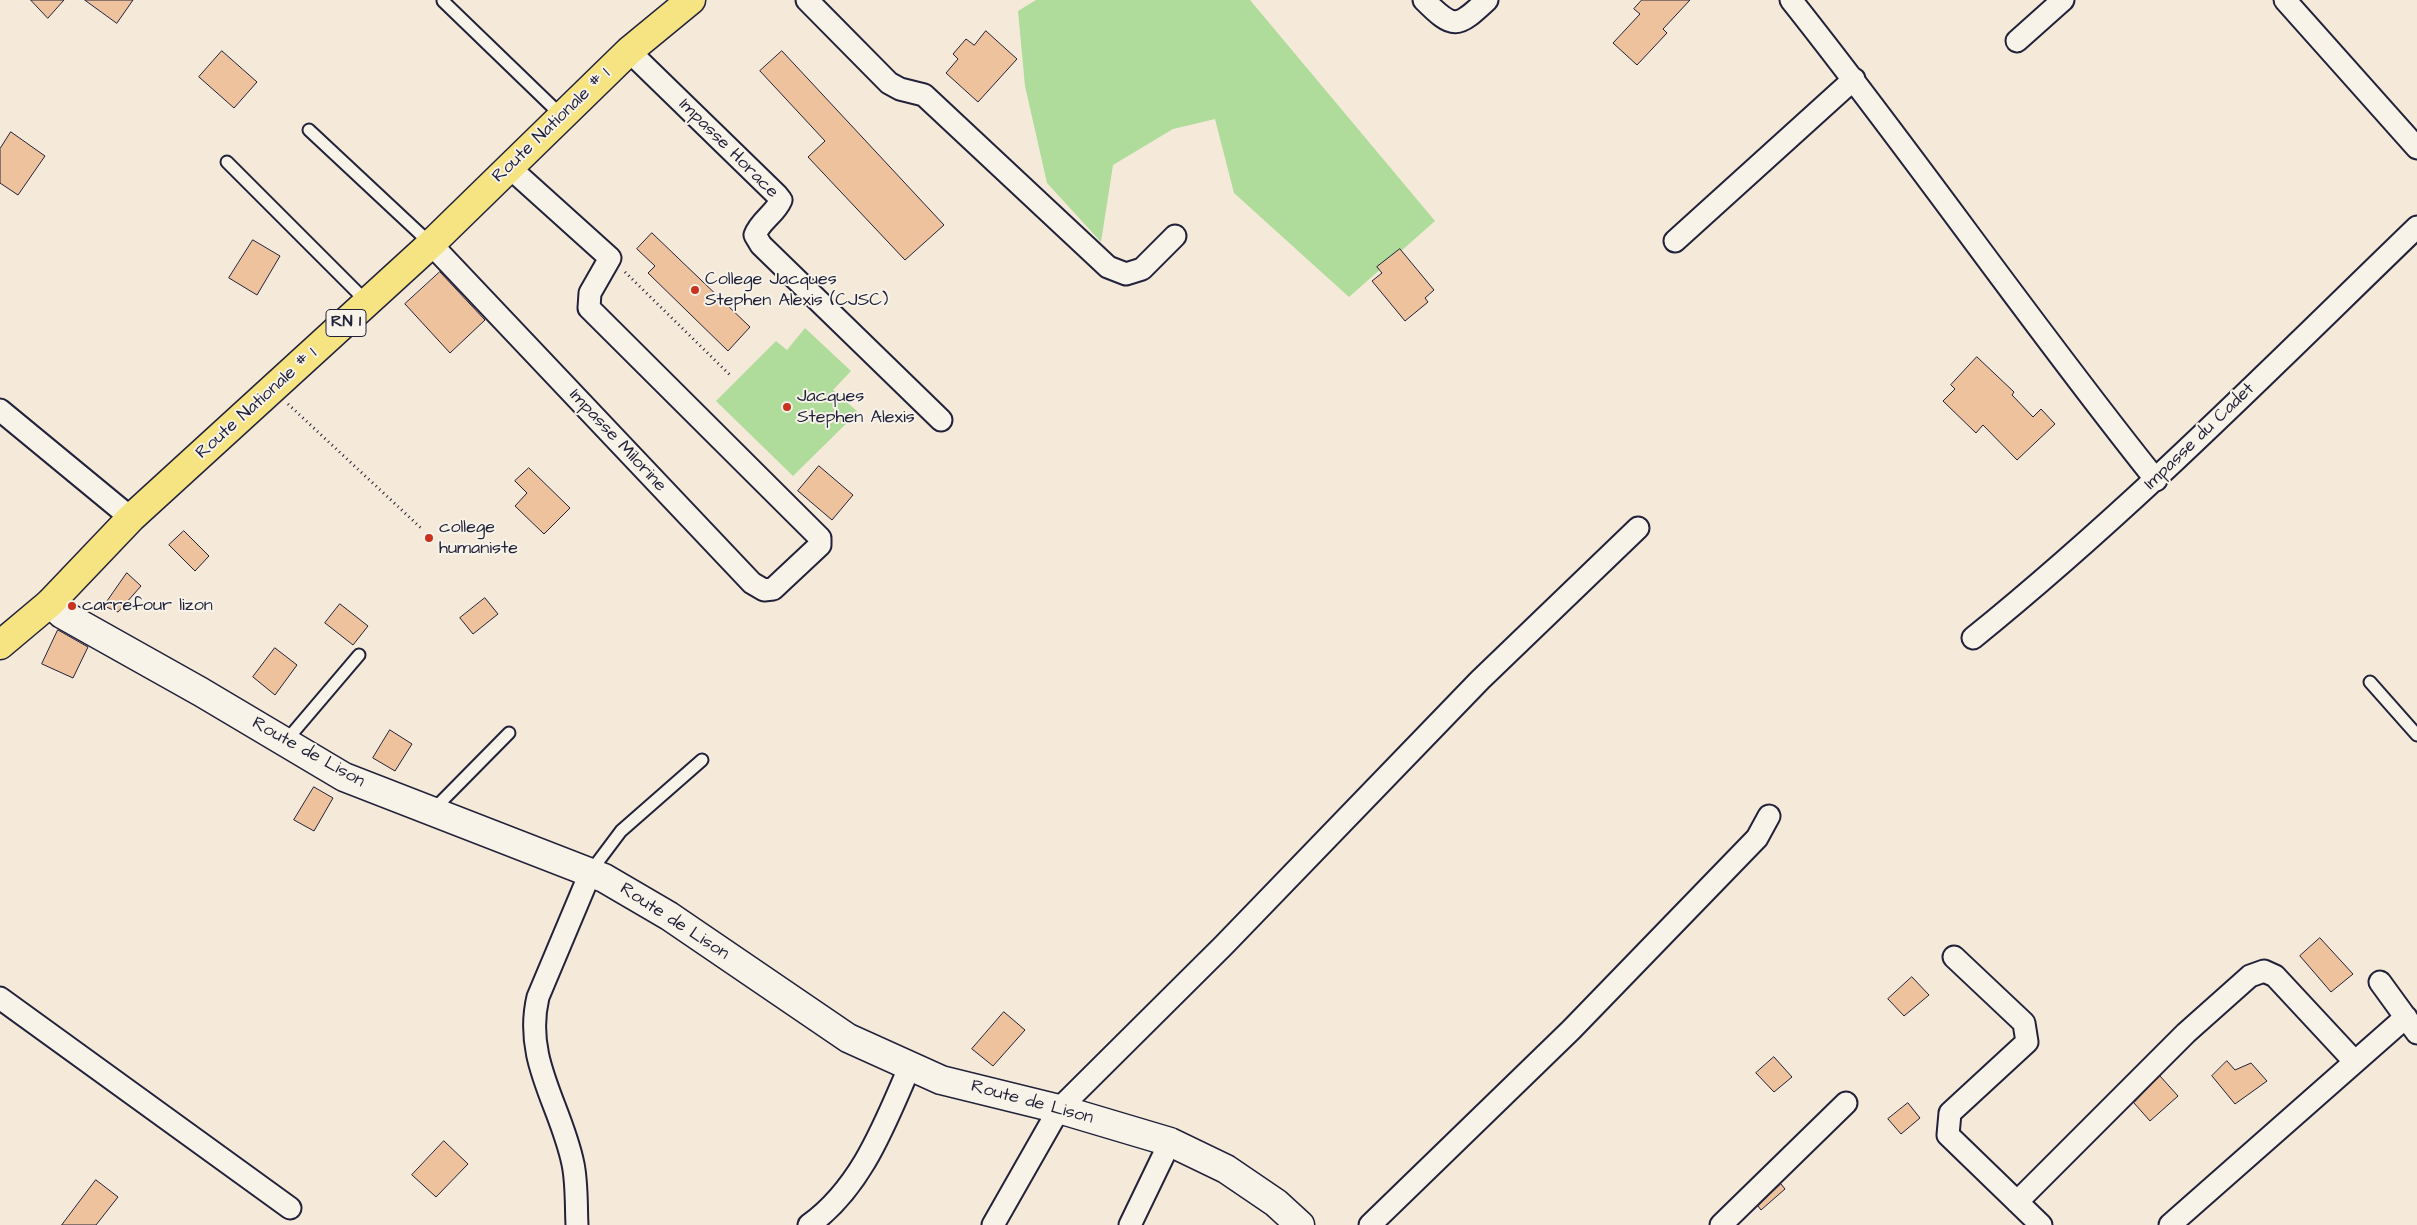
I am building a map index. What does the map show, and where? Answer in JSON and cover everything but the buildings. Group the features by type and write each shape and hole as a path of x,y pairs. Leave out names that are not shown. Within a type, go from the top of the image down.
{"main road":[{"name":"Route Nationale # 1","path":"0,645 50,603 132,518 431,244 629,51 692,0"}],"street":[{"path":"807,0 889,83 900,89 924,94 1108,267 1126,274 1142,269 1175,236"},
{"path":"1424,0 1441,17 1459,22 1466,19 1487,0"},
{"path":"1791,0 1854,79 2055,351 2156,480"},
{"path":"2017,41 2063,0"},
{"path":"2285,0 2417,148"},
{"name":"Impasse Horace","path":"629,51 781,200 779,205 758,227 755,234 761,245 941,420"},
{"path":"1675,241 1854,79"},
{"path":"509,167 610,258"},
{"name":"Impasse du Cadet","path":"1973,638 2032,590 2156,480 2417,227"},
{"name":"Impasse Milorine","path":"431,244 752,583 764,590 773,589 812,554 820,545 820,538 589,308 590,293 610,258"},
{"path":"0,410 132,518"},
{"path":"993,1225 1059,1109 1224,945 1480,680 1638,528"},
{"name":"Route de Lison","path":"50,603 62,614 344,777 591,871 669,916 848,1038 941,1080 1059,1109 1170,1142 1226,1169 1276,1203 1300,1225"},
{"path":"1370,1225 1578,1023 1757,838 1769,816"},
{"path":"578,1225 573,1164 536,1056 533,1018 538,997 591,871"},
{"path":"1954,957 2024,1023 2027,1042 1950,1113 1948,1135 2041,1225"},
{"path":"2017,1202 2186,1033 2250,976 2264,971 2275,976 2355,1062"},
{"path":"2170,1225 2355,1062 2411,1025 2380,982"},
{"path":"0,998 290,1208"},
{"path":"809,1225 848,1189 877,1141 910,1066"},
{"path":"1720,1225 1846,1103"},
{"path":"1130,1225 1170,1142"}],"lane":[{"path":"443,2 562,116"},
{"path":"310,130 431,244"},
{"path":"227,162 368,302"},
{"path":"285,742 359,655"},
{"path":"2370,682 2417,734"},
{"path":"432,811 509,733"},
{"path":"591,871 621,831 702,760"}],"path":[{"path":"610,258 731,376"},
{"path":"273,390 421,528"}],"green space":[{"path":"1036,0 1250,0 1435,221 1349,297 1234,193 1215,119 1173,129 1113,165 1101,242 1047,183 1025,86 1018,11"},
{"name":"Jacques Stephen Alexis","path":"805,328 851,371 833,390 858,412 793,476 716,401 776,341 787,350"}],"place":[{"name":"College Jacques Stephen Alexis (CJSC)","path":"695,290"},
{"name":"Jacques Stephen Alexis","path":"787,407"},
{"name":"college humaniste","path":"429,538"},
{"name":"carrefour lizon","path":"72,606"}]}
